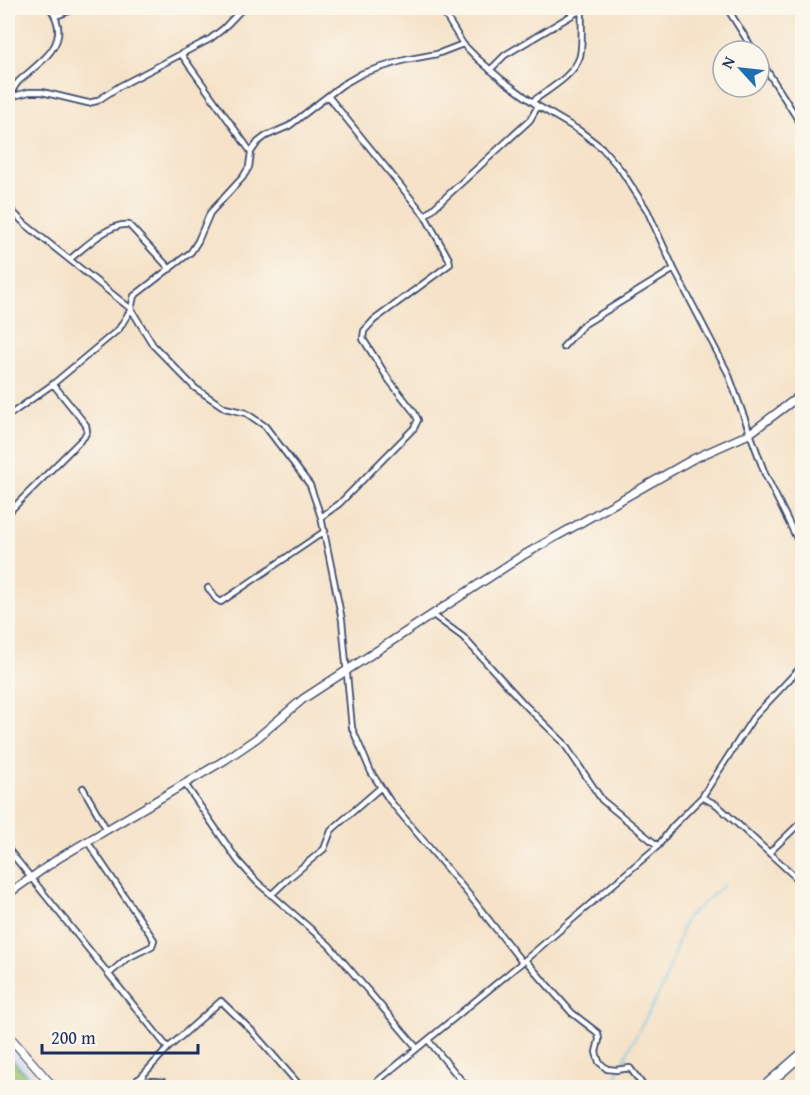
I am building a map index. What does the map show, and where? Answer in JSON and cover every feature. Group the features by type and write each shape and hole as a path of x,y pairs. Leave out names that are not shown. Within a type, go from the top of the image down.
{"highway":[{"path":"763,1088 802,1054"}],"main road":[{"path":"8,1035 54,1088"}],"street":[{"path":"9,98 15,85 38,66 56,41 60,27 50,8"},
{"path":"56,16 78,8"},
{"path":"9,98 29,92 42,92 88,103 97,101 120,86 210,39 243,8"},
{"path":"441,8 463,44 490,70 538,106 587,136 602,148 621,170 647,210 674,269 728,373 765,474 802,549"},
{"path":"490,70 505,55 583,8"},
{"path":"533,101 576,65 580,54 583,8"},
{"path":"728,8 747,39"},
{"path":"8,416 52,384 119,329 131,309 134,296 191,252 210,213 243,177 249,167 251,152 258,142 289,126 352,78 405,60 437,54 463,44"},
{"path":"181,54 251,152"},
{"path":"771,77 802,126"},
{"path":"321,517 354,490 414,428 418,420 388,380 363,339 364,331 374,320 450,264 425,216 328,96"},
{"path":"425,216 530,120 538,106"},
{"path":"8,207 131,309 153,345 195,388 225,408 246,413 266,426 310,485 325,531 342,620 352,728 380,788 524,961 572,1013 598,1033 596,1052 599,1062 607,1069 630,1068 645,1088"},
{"path":"70,259 113,227 122,224 129,225 170,269"},
{"path":"563,347 583,325 674,269"},
{"path":"8,513 84,437 87,431 86,425 52,384"},
{"path":"8,894 30,876 185,784 257,738 303,699 522,556 693,459 749,434 802,394"},
{"path":"208,588 221,602 325,531"},
{"path":"433,615 469,643 524,704 555,733 602,800 658,846"},
{"path":"369,1088 524,961 658,846 673,826 702,797 753,718 802,666"},
{"path":"185,784 238,861 272,895 329,945 417,1048"},
{"path":"83,788 107,830"},
{"path":"272,895 324,849 335,827 380,788"},
{"path":"702,797 717,806 802,883"},
{"path":"769,853 802,821"},
{"path":"87,841 154,940 152,946 126,959 109,974"},
{"path":"8,849 168,1048"},
{"path":"131,1088 168,1048 220,1001 251,1030 302,1088"},
{"path":"428,1040 470,1088"},
{"path":"138,1080 163,1082 176,1088"}],"shaded area":[{"path":"8,1045 17,1055 43,1087 8,1087"}],"green space":[{"path":"8,1055 37,1087 8,1087"}],"waterway":[{"path":"611,1088 663,986 686,918 724,885"}]}
